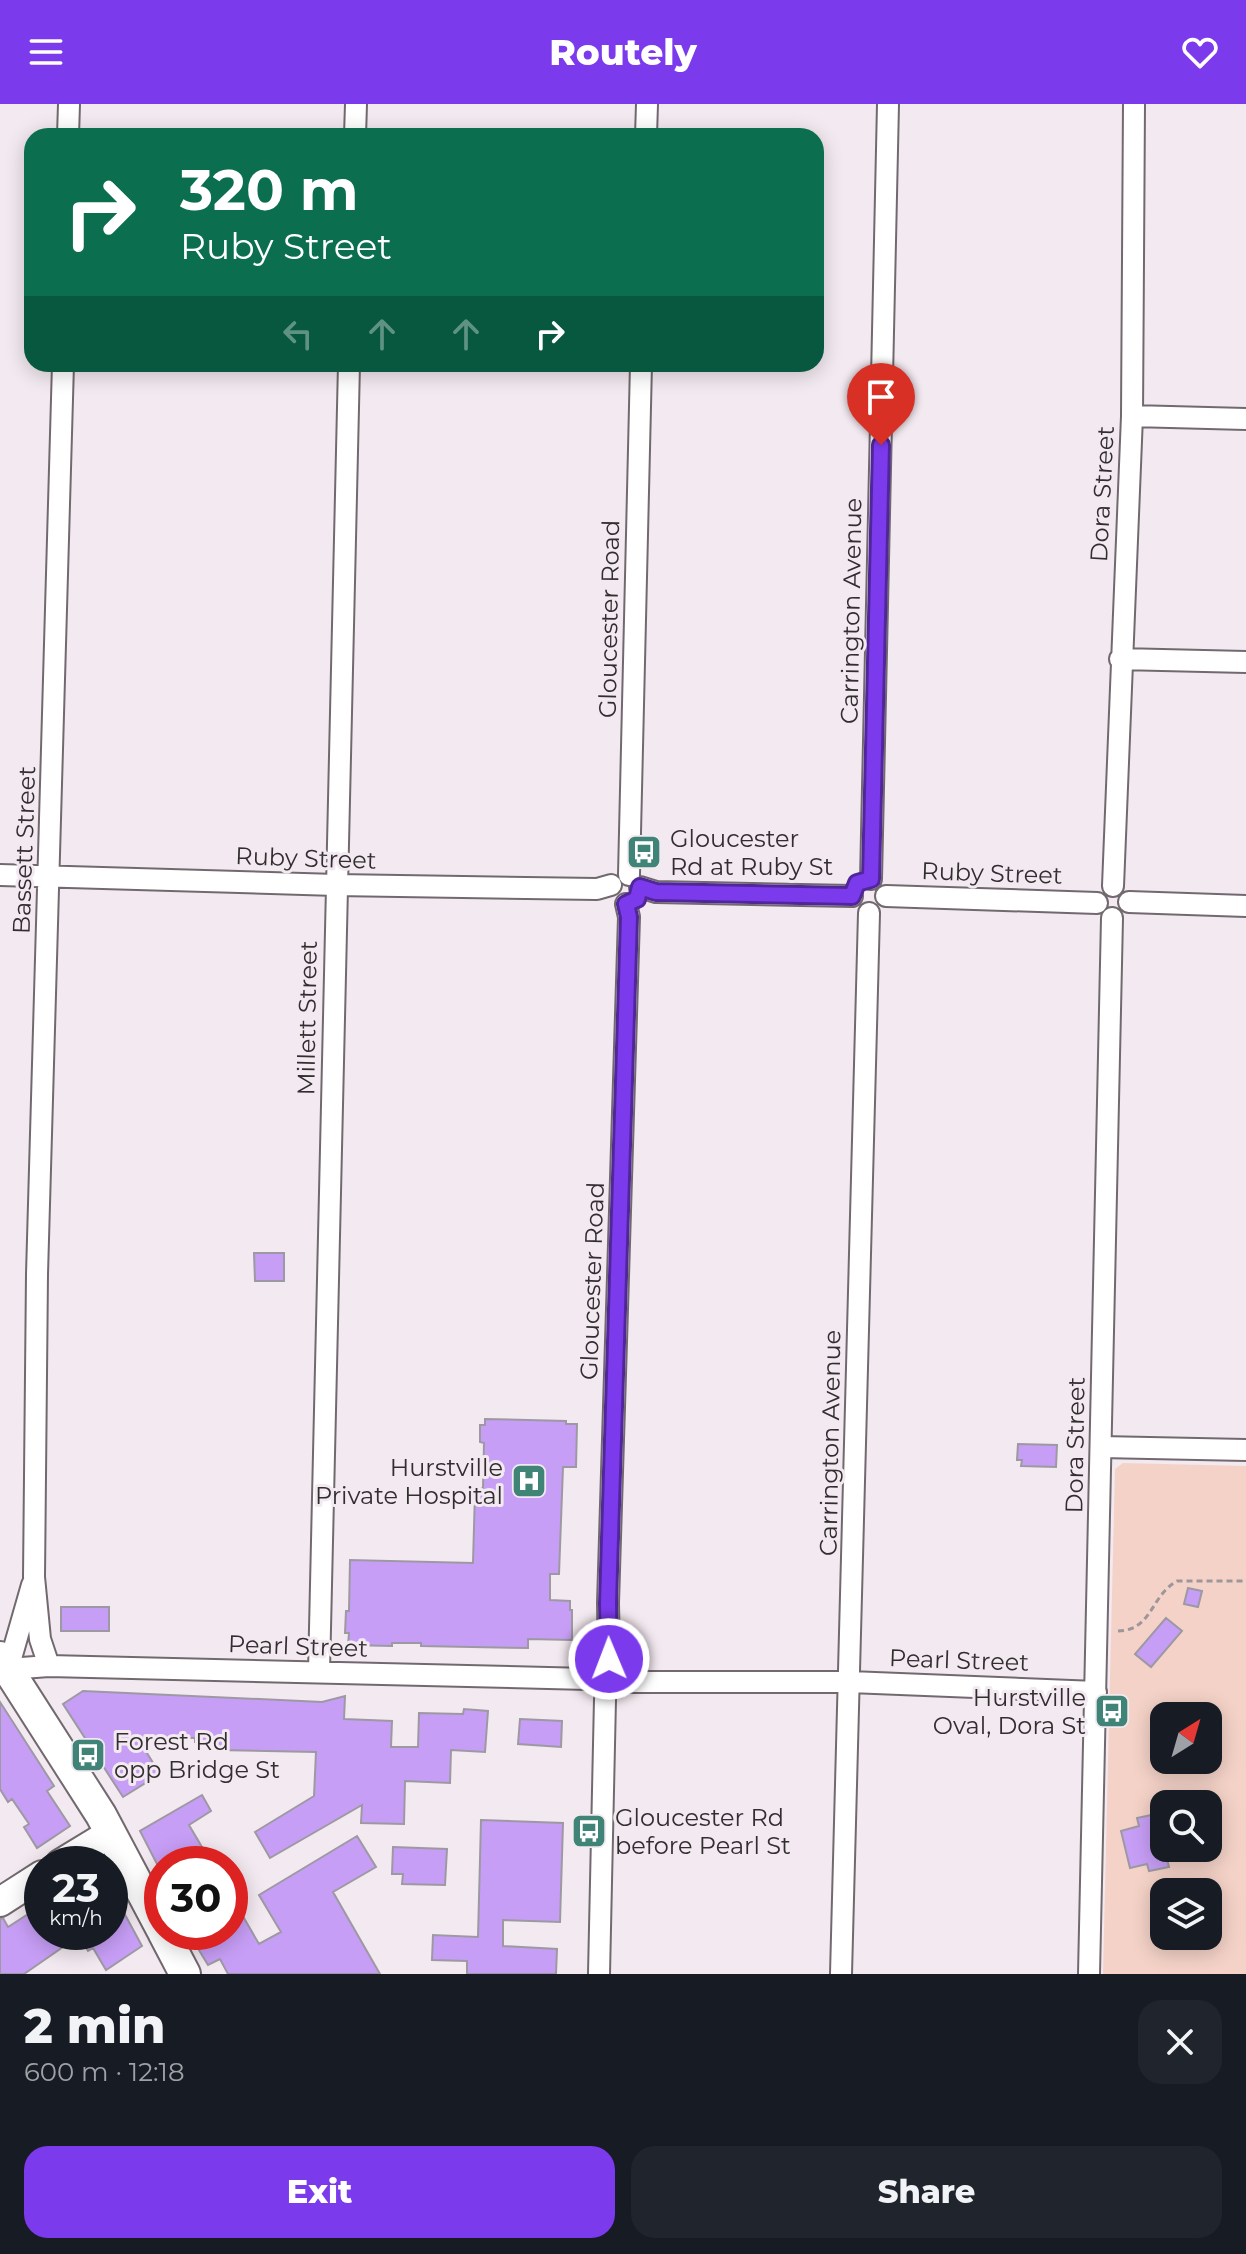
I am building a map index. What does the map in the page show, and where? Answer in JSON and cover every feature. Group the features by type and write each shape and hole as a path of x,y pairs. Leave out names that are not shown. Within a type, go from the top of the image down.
{"main road":[{"path":"4,1663 111,1833 144,1895"},
{"path":"173,1950 185,1974"}],"street":[{"path":"68,128 69,104"},
{"path":"355,128 356,104"},
{"path":"646,128 647,104"},
{"name":"Carrington Avenue","path":"871,879 888,104"},
{"name":"Dora Street","path":"1113,886 1132,416 1134,104"},
{"name":"Bassett Street","path":"49,1666 40,1639 34,1577 37,1274 63,372"},
{"name":"Millett Street","path":"319,1672 349,372"},
{"name":"Gloucester Road","path":"609,1659 608,1603 629,917 626,904 614,899 627,882 641,372"},
{"path":"1132,416 1246,419"},
{"path":"1120,659 1246,662"},
{"name":"Ruby Street","path":"0,875 597,889 627,882 656,892 852,896"},
{"path":"871,879 884,888 886,896 879,910 869,913 856,908 852,896 857,883 871,879"},
{"path":"1113,886 1126,892 1129,902 1124,913 1112,918 1101,912 1097,903 1100,892 1113,886"},
{"name":"Ruby Street","path":"886,896 1097,903"},
{"path":"1129,902 1246,906"},
{"name":"Carrington Avenue","path":"841,1974 869,913"},
{"name":"Dora Street","path":"1089,1974 1112,918"},
{"path":"1101,1447 1246,1450"},
{"name":"Bassett Street","path":"4,1663 34,1577"},
{"path":"603,1659 621,1664 628,1675 628,1682 618,1697 605,1699 591,1690 588,1679 592,1666 603,1659"},
{"name":"Pearl Street","path":"4,1663 588,1679"},
{"name":"Pearl Street","path":"628,1682 850,1682 1096,1692"},
{"path":"599,1974 605,1699"},
{"path":"90,1846 111,1833"},
{"path":"0,1902 24,1887"}],"path":[{"path":"1118,1631 1133,1629 1142,1623 1161,1594 1177,1581 1246,1581"}],"shaded area":[{"path":"1123,1463 1246,1466 1246,1974 1103,1974 1115,1469"}],"building":[{"path":"254,1253 284,1253 284,1281 255,1281"},
{"name":"Hurstville Private Hospital","path":"485,1419 577,1424 576,1467 563,1467 559,1574 550,1574 550,1600 570,1601 572,1640 528,1639 528,1648 421,1646 421,1643 348,1645 349,1633 345,1633 346,1611 349,1611 350,1560 473,1563 475,1492 483,1488 484,1443 480,1442 480,1425 485,1425"},
{"path":"1018,1444 1057,1445 1056,1467 1021,1466 1022,1460 1017,1460"},
{"path":"1188,1588 1202,1591 1198,1607 1184,1604"},
{"path":"61,1607 109,1607 109,1631 61,1631"},
{"path":"1166,1618 1182,1631 1151,1667 1135,1654"},
{"path":"83,1691 322,1702 345,1696 344,1719 392,1721 391,1747 418,1747 419,1713 463,1714 464,1709 488,1711 485,1752 451,1750 450,1783 405,1781 404,1824 361,1823 362,1805 270,1858 255,1832 314,1796 316,1752 217,1750 217,1743 195,1742 195,1738 137,1737 160,1774 123,1797 63,1704"},
{"path":"0,1702 54,1786 47,1791 70,1826 36,1846 24,1827 29,1824 12,1799 8,1802 0,1789"},
{"path":"520,1719 562,1721 561,1747 518,1744"},
{"path":"202,1795 211,1811 189,1825 201,1846 148,1846 140,1831"},
{"path":"1150,1815 1150,1862 1168,1862 1169,1867 1149,1871 1147,1864 1130,1868 1121,1831 1139,1826 1137,1818"},
{"path":"481,1820 563,1823 560,1922 503,1920 503,1946 557,1949 556,1974 467,1974 467,1961 432,1960 433,1935 478,1937"},
{"path":"357,1836 376,1867 333,1892 380,1974 228,1974 220,1959 208,1965 199,1950 248,1950 248,1925 259,1944 281,1932 259,1895"},
{"path":"393,1847 447,1849 445,1885 402,1884 403,1874 392,1874"},
{"path":"24,1917 24,1950 59,1950 24,1974 0,1974 0,1919 3,1918 8,1927"},
{"path":"128,1920 142,1946 106,1970 94,1950 128,1950"}],"place":[{"name":"Gloucester Rd at Ruby St","path":"644,852"},
{"name":"Hurstville Private Hospital","path":"529,1481"},
{"name":"Hurstville Oval, Dora St","path":"1112,1711"},
{"name":"Forest Rd opp Bridge St","path":"88,1755"},
{"name":"Gloucester Rd before Pearl St","path":"589,1831"}],"route":[{"path":"609,1659 608,1603 629,917 626,904 637,899 640,887 656,892 852,896 857,883 871,879 881,445"}]}
